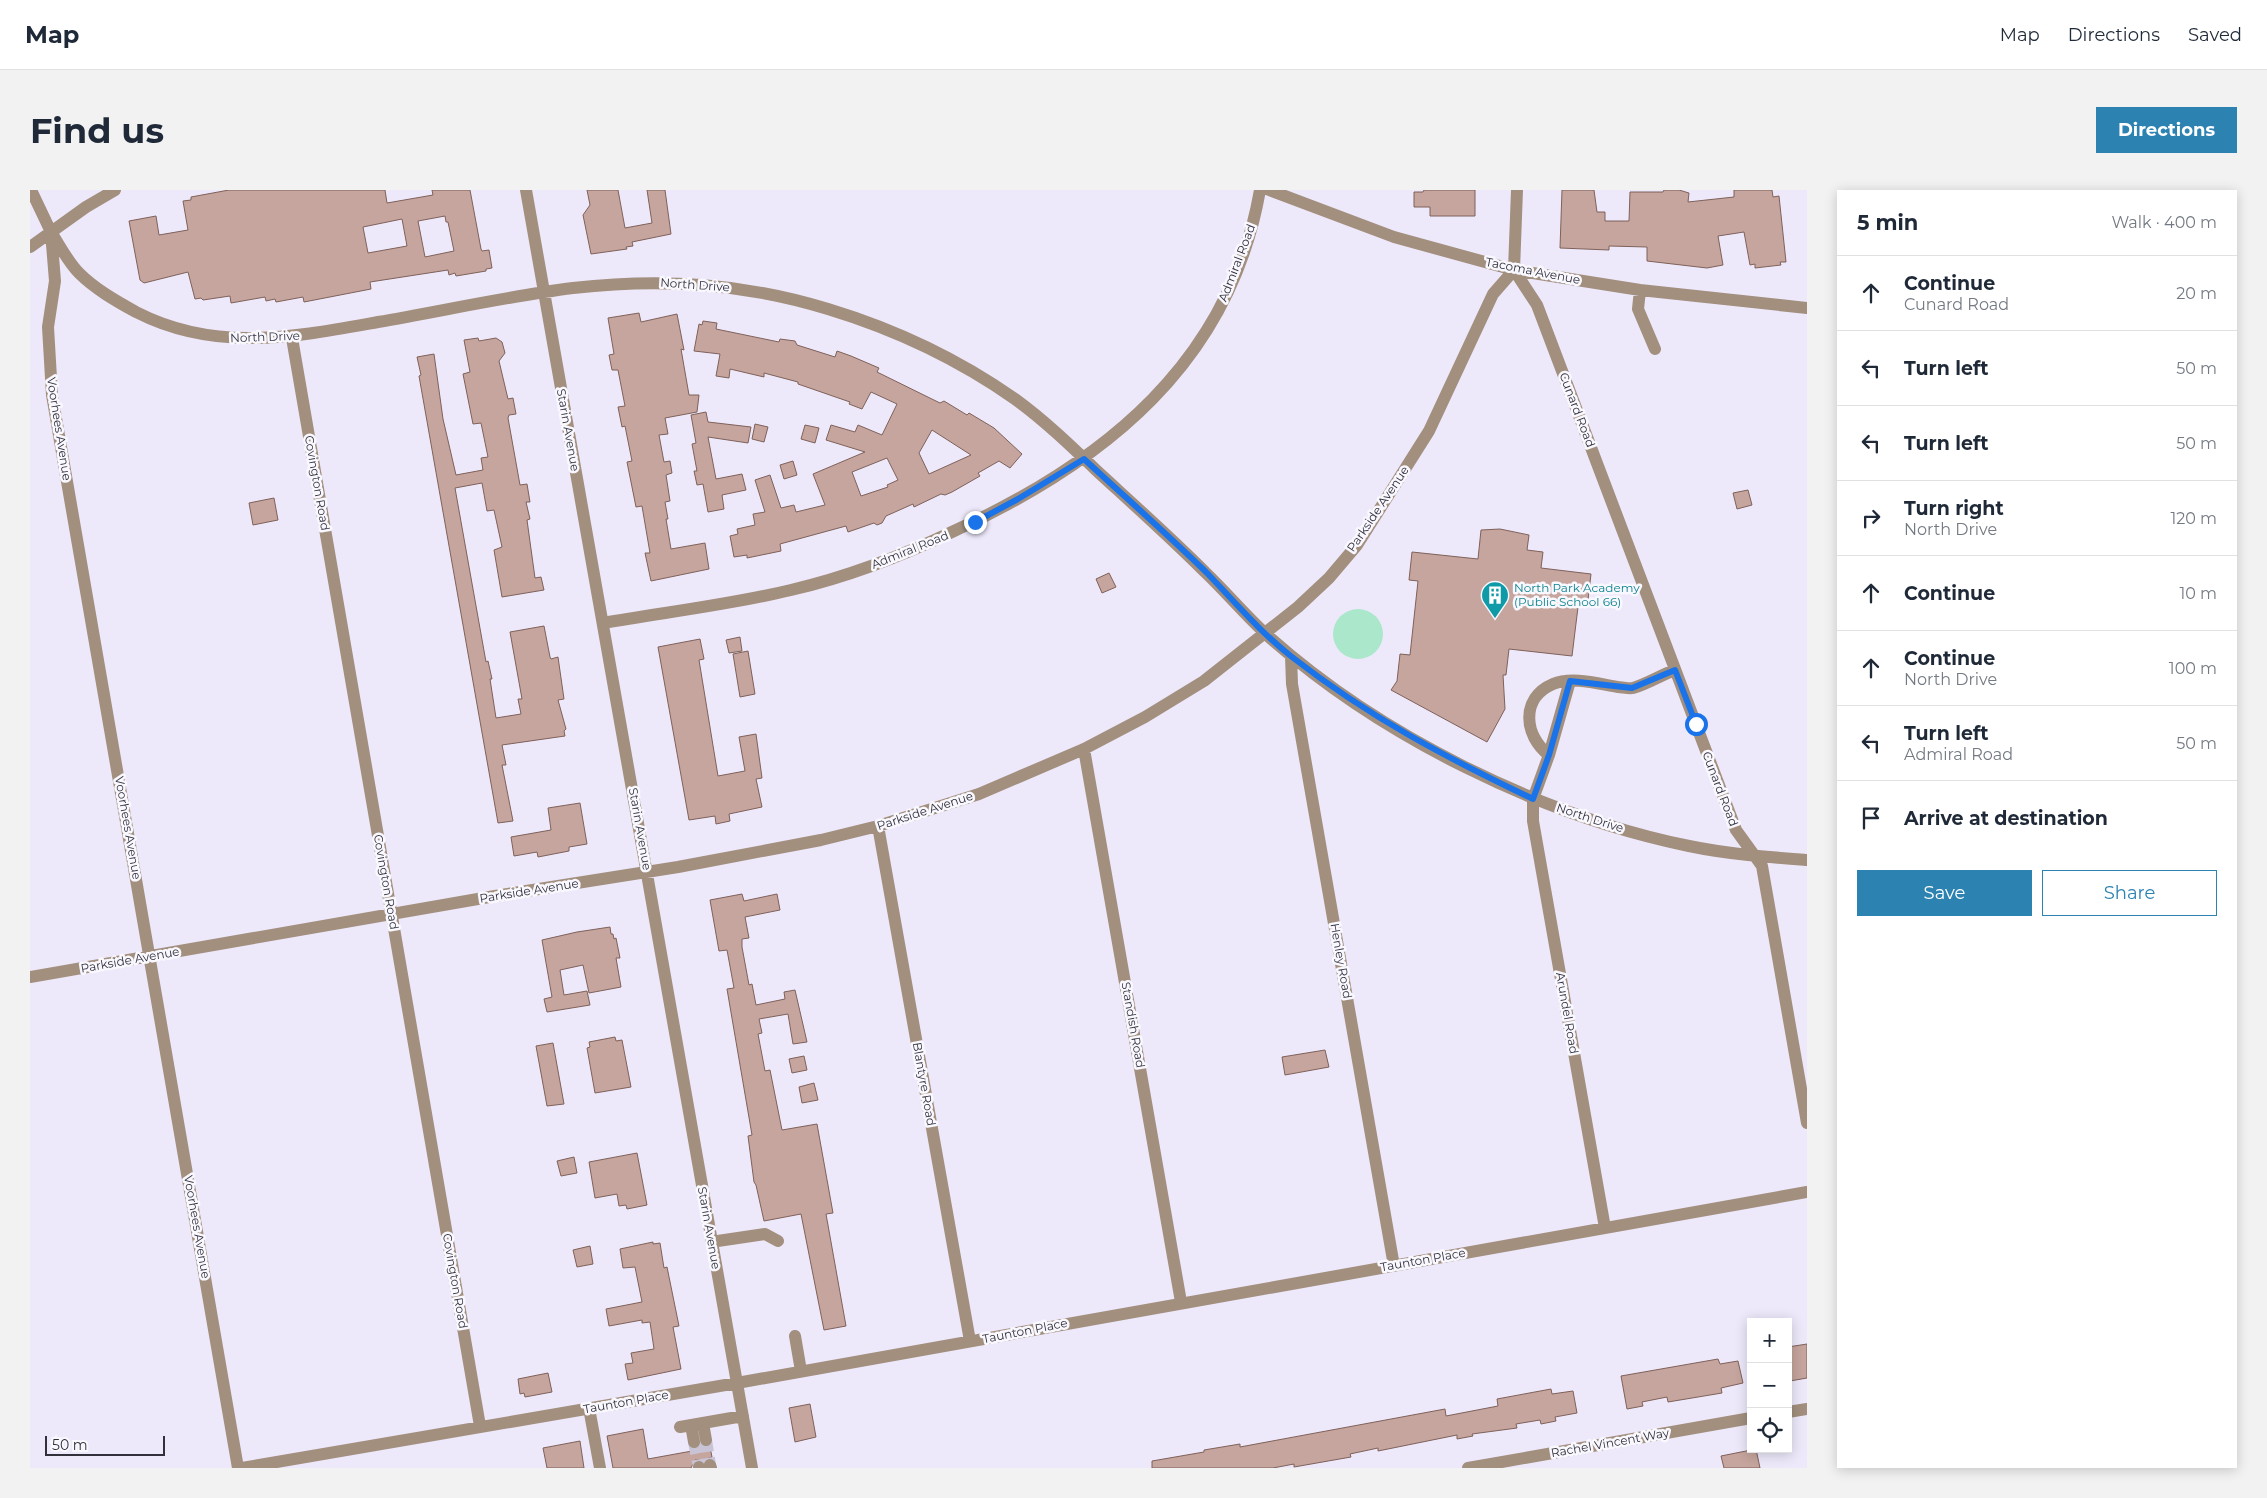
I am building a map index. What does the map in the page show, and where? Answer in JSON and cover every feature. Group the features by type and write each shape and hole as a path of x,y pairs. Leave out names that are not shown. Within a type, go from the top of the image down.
{"street":[{"name":"Voorhees Avenue","path":"31,190 51,232 55,281 48,327 52,394 149,957 240,1468"},
{"path":"30,247 115,190"},
{"name":"Starin Avenue","path":"526,190 752,1468"},
{"name":"Admiral Road","path":"603,623 729,603 790,590 873,565 975,522 1018,499 1084,459 1143,410 1171,381 1195,348 1215,316 1232,283 1249,234 1260,190"},
{"name":"Tacoma Avenue","path":"1269,190 1394,237 1514,270 1640,290 1807,308"},
{"path":"1514,270 1517,190"},
{"name":"North Drive","path":"51,232 76,271 107,295 151,319 184,331 226,338 292,338 570,289 665,282 704,283 782,296 826,308 890,332 978,375 1020,402 1205,572 1265,634 1291,656 1362,708 1404,734 1448,758 1533,799 1593,821 1694,848 1807,860"},
{"name":"Parkside Avenue","path":"30,977 391,914 647,872 821,840 878,826 980,794 1084,748 1145,717 1204,681 1311,596 1356,545 1429,431 1493,294 1514,270"},
{"name":"Cunard Road","path":"1514,270 1537,305 1736,830 1762,866 1807,1123"},
{"path":"1640,290 1638,309 1655,350"},
{"name":"Covington Road","path":"292,338 480,1426"},
{"name":"Henley Road","path":"1291,656 1294,694 1394,1266"},
{"path":"1549,755 1534,740 1530,730 1530,711 1538,696 1544,690 1555,683 1570,681 1632,688 1675,670"},
{"path":"1533,799 1549,755 1570,681"},
{"name":"Standish Road","path":"1084,748 1181,1302"},
{"name":"Arundel Road","path":"1533,799 1533,821 1605,1228"},
{"name":"Blantyre Road","path":"878,826 970,1342"},
{"name":"Taunton Place","path":"240,1468 801,1372 1181,1302 1807,1192"},
{"path":"711,1242 765,1234 778,1241"},
{"path":"795,1336 801,1372"},
{"path":"589,1408 600,1468"},
{"path":"1792,1411 1807,1408"},
{"path":"700,1441 691,1425 743,1416"},
{"name":"Rachel Vincent Way","path":"1468,1468 1747,1419"}],"green space":[{"path":"1353,609 1363,609 1376,616 1383,629 1383,639 1376,652 1363,659 1353,659 1344,655 1337,648 1333,639 1333,629 1337,620 1344,613"}],"building":[{"path":"229,190 385,190 387,203 433,195 432,190 470,190 481,249 482,251 489,250 492,268 486,269 486,271 456,276 455,273 449,275 448,270 370,282 371,289 304,302 303,297 276,302 275,299 266,301 265,297 231,303 230,296 203,300 201,298 195,299 188,272 144,283 140,280 129,221 156,216 159,235 188,230 183,201 191,200 191,197","holes":["445,216 454,251 425,257 418,221","402,219 407,246 368,253 363,227"]},
{"path":"587,190 618,190 625,228 652,223 647,190 665,190 671,234 632,242 633,246 626,247 627,249 591,254 583,215 590,205"},
{"path":"1424,190 1475,190 1475,216 1430,216 1430,207 1414,207 1414,192 1423,192"},
{"path":"1562,190 1594,190 1597,212 1605,212 1605,221 1629,221 1630,192 1679,190 1689,193 1688,202 1734,197 1734,190 1772,190 1773,197 1779,196 1786,262 1780,262 1781,265 1755,268 1755,264 1750,265 1744,232 1718,236 1723,265 1707,268 1647,261 1647,247 1609,246 1609,250 1560,248"},
{"path":"639,313 641,322 677,314 684,350 681,349 689,395 699,395 697,412 665,418 668,434 659,435 664,462 670,461 672,473 666,475 670,501 665,502 668,519 666,519 671,549 705,543 709,569 651,581 645,553 650,553 642,506 636,507 627,462 632,461 625,426 622,427 618,407 625,406 618,370 612,370 609,355 614,354 608,318"},
{"path":"703,321 717,323 716,329 779,342 780,339 795,341 797,345 835,357 837,351 851,356 879,368 877,372 940,403 944,401 967,415 969,413 994,428 1022,454 1010,468 999,461 978,473 980,476 952,492 945,495 941,494 914,507 913,504 886,516 882,523 877,525 874,523 848,532 846,526 780,544 781,551 747,558 747,555 734,557 730,536 738,534 737,529 755,525 753,514 765,512 755,480 770,475 781,508 794,505 796,512 825,505 813,474 865,452 826,440 831,425 855,432 858,425 882,435 897,404 871,392 862,409 849,404 850,402 798,384 798,382 764,373 764,377 730,369 729,378 716,376 720,354 694,351 699,324 702,325","holes":["932,430 971,455 929,474 919,453","887,458 898,480 887,485 888,487 861,496 852,472"]},
{"path":"478,338 479,341 496,338 502,342 505,353 499,361 508,399 513,398 516,414 509,415 508,418 520,485 527,484 530,502 526,502 530,519 527,520 535,578 541,577 544,590 502,597 494,550 502,547 494,510 487,511 482,483 455,488 486,662 488,661 492,679 490,679 496,718 521,714 518,699 522,699 510,632 544,626 550,657 551,659 558,657 564,699 558,700 566,729 564,731 565,736 502,745 506,765 502,765 513,821 498,823 417,357 434,354 443,419 456,475 483,470 481,458 488,457 481,423 473,424 463,374 470,372 464,340"},
{"path":"706,412 708,422 751,427 748,443 708,437 716,479 742,474 746,490 722,495 724,509 708,512 703,484 697,485 694,471 697,471 692,444 696,443 691,415"},
{"path":"755,424 768,427 764,442 752,439"},
{"path":"805,425 819,428 815,443 801,439"},
{"path":"793,461 797,475 784,479 780,465"},
{"path":"1748,490 1752,505 1737,509 1733,493"},
{"path":"274,498 278,520 253,525 249,503"},
{"name":"North Park Academy (Public School 66)","path":"1500,529 1529,535 1527,550 1543,552 1541,568 1591,574 1588,600 1579,599 1572,656 1509,649 1506,675 1503,675 1505,709 1487,742 1391,690 1397,681 1400,654 1410,655 1418,581 1409,580 1412,552 1478,559 1481,530"},
{"path":"1109,573 1116,587 1102,593 1096,579"},
{"path":"740,637 742,651 729,653 726,640"},
{"path":"700,639 704,659 699,660 718,776 745,771 739,737 756,734 762,778 756,779 762,807 729,814 730,821 716,824 715,816 689,820 658,647"},
{"path":"748,651 755,694 740,697 733,654"},
{"path":"580,803 587,844 569,847 569,851 538,857 537,852 514,856 511,837 551,830 548,808"},
{"path":"742,894 744,901 777,894 780,910 745,917 749,938 742,939 742,947 749,985 752,984 756,1005 785,999 784,992 795,990 807,1042 793,1044 788,1014 759,1019 762,1033 758,1034 765,1071 770,1070 782,1130 817,1124 833,1213 826,1214 846,1326 824,1330 801,1214 764,1221 754,1182 748,1136 752,1135 727,989 734,988 727,950 719,951 710,900"},
{"path":"610,927 611,934 613,934 614,939 616,938 620,958 616,958 621,987 589,993 583,965 560,970 564,995 587,991 590,1005 547,1012 544,999 552,997 542,940"},
{"path":"615,1037 616,1041 622,1040 631,1087 595,1093 587,1048 590,1047 589,1042"},
{"path":"553,1043 564,1104 547,1106 536,1046"},
{"path":"1325,1050 1329,1067 1285,1075 1282,1057"},
{"path":"804,1056 807,1070 792,1073 789,1059"},
{"path":"814,1083 818,1100 802,1103 799,1087"},
{"path":"637,1153 647,1205 627,1209 626,1205 619,1206 617,1194 595,1198 589,1162"},
{"path":"574,1157 577,1173 561,1176 557,1161"},
{"path":"653,1242 653,1244 660,1243 664,1268 667,1267 679,1326 673,1327 681,1369 628,1380 625,1364 633,1363 631,1353 654,1349 650,1322 642,1323 642,1320 609,1326 606,1309 642,1302 635,1267 623,1268 620,1249"},
{"path":"590,1246 593,1264 577,1267 573,1250"},
{"path":"1807,1344 1807,1378 1792,1381 1792,1346"},
{"path":"1718,1359 1720,1364 1738,1361 1743,1383 1721,1388 1722,1393 1668,1402 1667,1397 1642,1402 1643,1406 1627,1409 1621,1376"},
{"path":"548,1373 552,1392 525,1397 524,1393 520,1394 518,1379"},
{"path":"1551,1389 1552,1394 1573,1391 1577,1413 1555,1417 1556,1421 1541,1424 1540,1420 1516,1424 1517,1428 1472,1434 1473,1436 1457,1439 1457,1435 1378,1451 1378,1448 1350,1454 1351,1457 1294,1467 1294,1464 1273,1468 1152,1468 1152,1461 1204,1452 1204,1450 1240,1444 1240,1447 1445,1409 1446,1416 1498,1406 1497,1399"},
{"path":"810,1404 816,1437 795,1442 789,1408"},
{"path":"643,1429 648,1459 692,1451 701,1446 710,1447 712,1457 704,1460 695,1460 691,1468 613,1468 607,1436"},
{"path":"580,1441 584,1468 547,1468 543,1448"},
{"path":"1747,1451 1747,1453 1757,1453 1760,1468 1724,1468 1721,1456"}],"tunnel":[{"path":"706,1440 710,1465"},
{"path":"694,1442 699,1467"}],"place":[{"name":"North Park Academy (Public School 66)","path":"1495,619"}],"route":[{"path":"975,522 1054,479 1084,459 1205,572 1265,634 1291,656 1362,708 1404,734 1448,758 1533,799 1549,755 1570,681 1632,688 1675,670 1696,724"}]}
